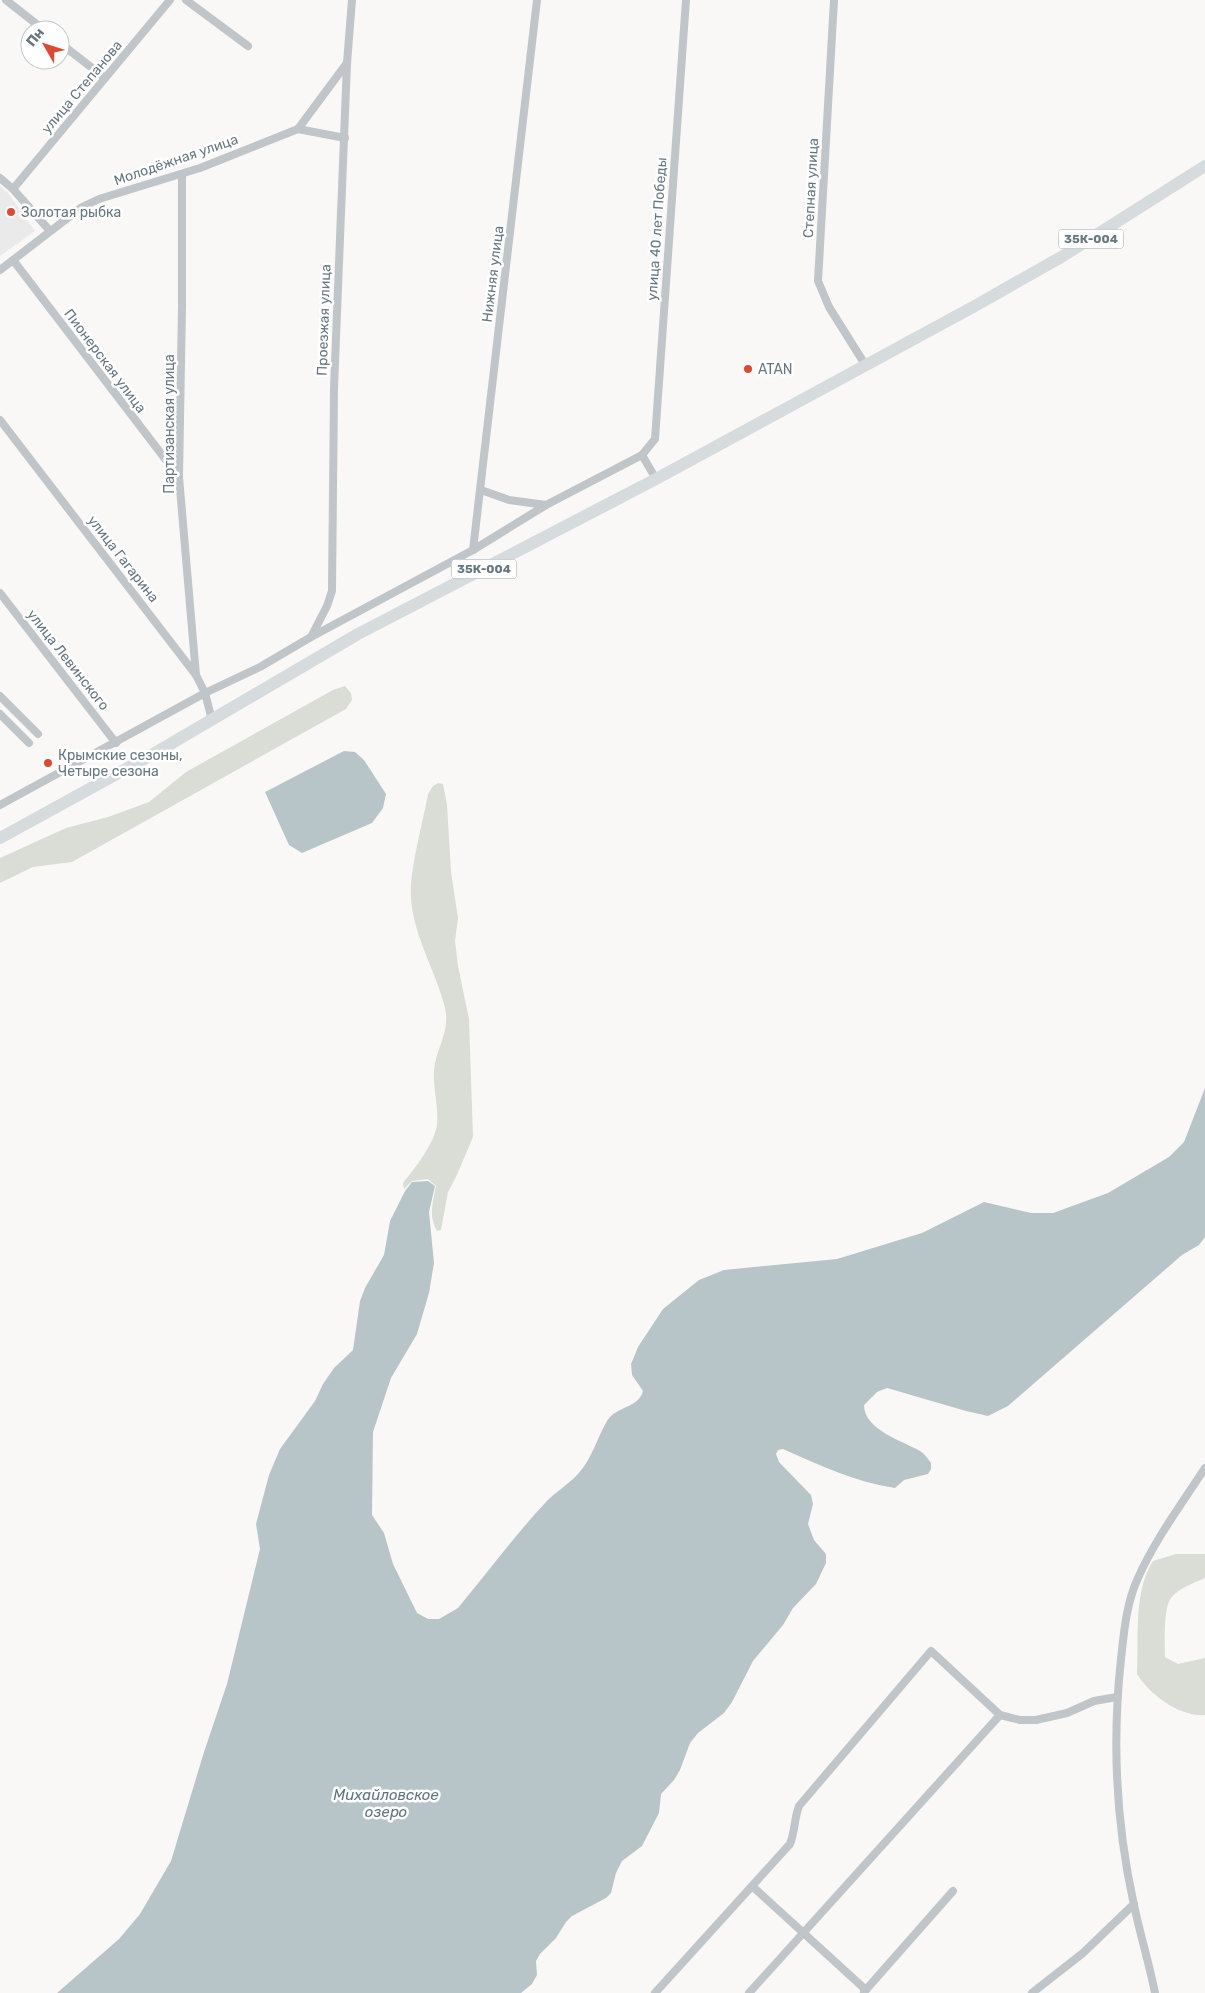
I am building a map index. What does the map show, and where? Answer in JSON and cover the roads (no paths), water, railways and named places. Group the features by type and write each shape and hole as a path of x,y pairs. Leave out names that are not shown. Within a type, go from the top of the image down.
{"main road":[{"name":"35К-004","path":"0,838 212,720 358,634 656,479 866,366 1063,256 1205,166"}],"street":[{"path":"6,0 31,20"},
{"name":"улица Степанова","path":"13,189 170,0"},
{"path":"186,0 248,46"},
{"name":"Проезжая улица","path":"311,637 332,591 334,388 345,138 346,63 352,0"},
{"name":"Нижняя улица","path":"473,550 538,0"},
{"name":"улица 40 лет Победы","path":"642,455 655,439 686,0"},
{"name":"Степная улица","path":"834,0 818,281 829,307 866,366"},
{"path":"70,51 105,78"},
{"path":"345,138 298,129 346,63"},
{"name":"Молодёжная улица","path":"0,270 82,207 99,199 182,174 298,129"},
{"name":"Партизанская улица","path":"182,174 182,306 178,477 196,675"},
{"path":"0,178 13,189 50,231"},
{"name":"Пионерская улица","path":"13,260 178,477"},
{"name":"улица Гагарина","path":"0,420 196,675 205,693 212,720"},
{"path":"0,805 205,693 260,667 311,637 473,550 546,505 642,455 656,479"},
{"path":"481,490 509,500 546,505"},
{"name":"улица Левинского","path":"0,593 116,743"},
{"path":"0,696 38,734"},
{"path":"15,710 3,717 29,743"},
{"path":"1155,1993 1134,1904 1119,1808 1115,1739 1117,1697 1126,1622 1137,1578 1205,1468"},
{"path":"655,1993 790,1844 799,1806 932,1651 1000,1715 1020,1720 1036,1720 1067,1713 1094,1701 1117,1697"},
{"path":"749,1993 1000,1715"},
{"path":"752,1886 865,1991 953,1891"},
{"path":"1032,1993 1083,1953 1134,1904"}],"water":[{"path":"344,751 355,752 364,760 386,794 383,808 372,823 302,853 289,845 265,792"},
{"name":"Михайловское озеро","path":"1205,1088 1205,1237 1199,1245 1182,1255 1008,1406 988,1416 887,1388 877,1392 864,1405 870,1421 886,1434 920,1451 931,1463 931,1469 928,1474 904,1480 895,1488 866,1482 824,1467 783,1449 778,1450 776,1454 779,1462 811,1495 813,1504 808,1524 814,1540 826,1554 826,1563 816,1584 793,1608 783,1625 753,1661 732,1702 724,1713 698,1733 690,1743 680,1770 674,1780 661,1794 659,1813 642,1846 622,1861 616,1873 611,1893 606,1898 572,1916 566,1922 556,1938 540,1954 536,1961 537,1975 532,1984 521,1993 57,1993 119,1939 140,1914 171,1861 227,1684 260,1549 256,1524 269,1475 280,1449 315,1401 323,1384 334,1368 353,1350 360,1301 365,1288 384,1255 390,1221 405,1191 412,1182 428,1181 435,1186 429,1212 434,1263 429,1293 417,1334 391,1378 373,1432 372,1515 384,1533 393,1564 417,1613 428,1619 439,1619 458,1608 512,1541 550,1498 578,1474 587,1462 603,1428 611,1416 641,1397 643,1391 632,1375 631,1364 638,1347 663,1309 699,1280 724,1270 837,1259 922,1233 984,1202 1031,1213 1053,1213 1108,1193 1169,1157 1184,1142"}],"place":[{"name":"Золотая рыбка","path":"11,212"},
{"name":"ATAN","path":"748,369"},
{"name":"Крымские сезоны, Четыре сезона","path":"48,763"}]}
